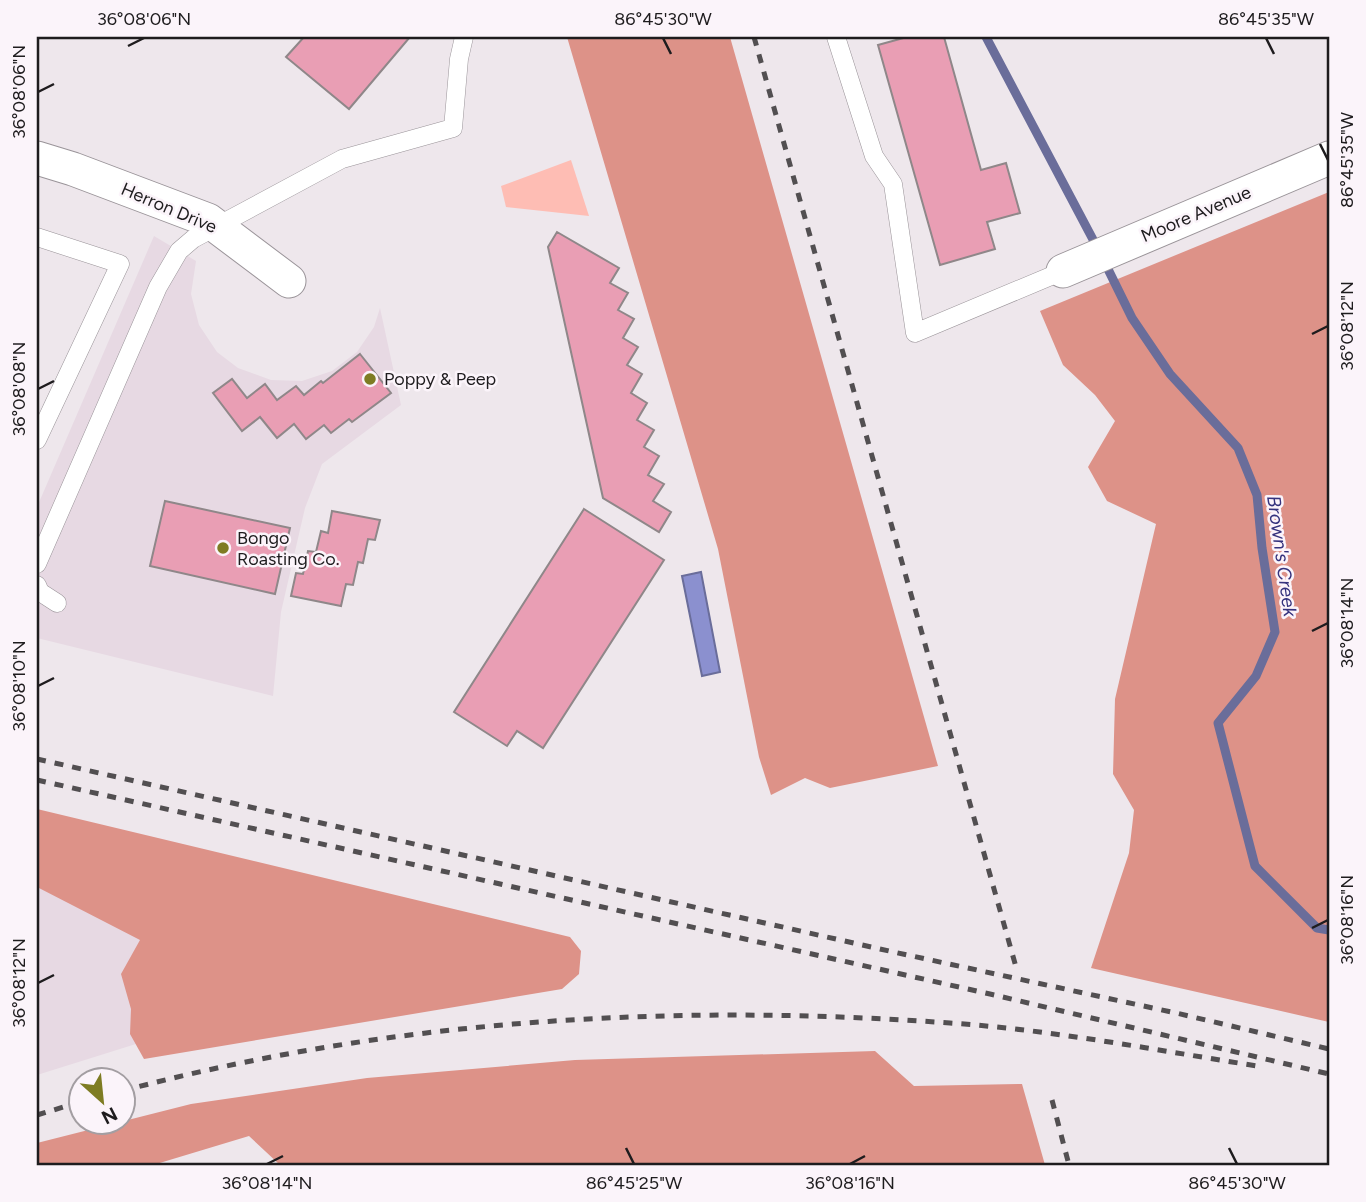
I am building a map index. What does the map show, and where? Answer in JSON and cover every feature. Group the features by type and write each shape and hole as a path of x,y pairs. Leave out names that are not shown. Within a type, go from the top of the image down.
{"street":[{"name":"Herron Drive","path":"37,158 208,220 289,281"},
{"name":"Moore Avenue","path":"1063,271 1329,158"}],"lane":[{"path":"37,564 158,287 178,251 193,239 342,159 453,128 459,59 464,37"},
{"path":"835,37 874,156 893,184 915,333 1063,271"},
{"path":"37,237 120,264 37,440"},
{"path":"37,586 40,592 57,603"}],"shaded area":[{"path":"567,37 730,37 938,766 830,788 805,778 771,795 759,757 718,549"},
{"path":"571,160 589,216 506,207 501,186"},
{"path":"1329,192 1329,1022 1091,968 1129,853 1134,810 1113,774 1115,699 1156,524 1107,501 1088,467 1115,421 1095,395 1063,365 1040,311"},
{"path":"154,236 196,261 191,294 199,325 217,352 238,368 271,380 302,381 332,371 357,352 374,327 380,308 401,405 322,464 305,508 281,612 273,696 37,638 37,507"},
{"path":"37,809 570,937 581,951 579,974 562,989 144,1059 130,1034 131,1009 121,974 140,940 37,887"},
{"path":"37,825 197,862 171,1033 37,1075"},
{"path":"875,1051 914,1086 1022,1084 1045,1165 280,1165 249,1136 153,1165 37,1165 37,1143 66,1136 136,1136 136,1118 191,1104 367,1078 575,1060"}],"water":[{"path":"701,572 720,672 702,676 682,576"}],"building":[{"path":"304,37 410,37 349,109 286,57"},
{"path":"907,37 944,37 981,170 1006,163 1020,213 987,222 995,249 940,265 878,45"},
{"path":"557,232 619,268 610,283 628,293 618,310 634,319 623,338 638,347 627,365 642,374 631,393 647,403 637,420 654,430 644,447 659,456 648,475 664,484 653,501 671,512 659,532 603,498 548,247"},
{"path":"360,354 391,393 352,422 349,419 331,433 324,425 306,439 294,424 277,438 260,417 242,431 213,393 232,379 247,398 265,384 277,400 296,386 304,395"},
{"path":"165,501 290,528 275,594 150,566"},
{"path":"584,509 664,560 543,748 517,731 507,746 454,712"},
{"path":"332,511 380,520 375,540 368,539 363,563 358,562 353,585 346,584 341,606 291,596 296,573 303,574 308,551 316,552 321,531 328,533"}],"waterway":[{"name":"Brown's Creek","path":"986,37 1098,249"},
{"name":"Brown's Creek","path":"1104,261 1132,318 1170,374 1238,448 1257,495 1275,632 1256,676 1218,723 1255,866 1317,928 1329,930"}],"railway":[{"path":"754,37 1016,967"},
{"path":"37,759 1329,1049"},
{"path":"37,780 990,994 1329,1074"},
{"path":"136,1088 326,1047 429,1033 637,1017 846,1017 989,1026 1066,1035 1257,1066"},
{"path":"1052,1100 1069,1165"},
{"path":"37,1115 66,1106"}],"place":[{"name":"Poppy & Peep","path":"370,379"},
{"name":"Bongo Roasting Co.","path":"223,548"}]}
